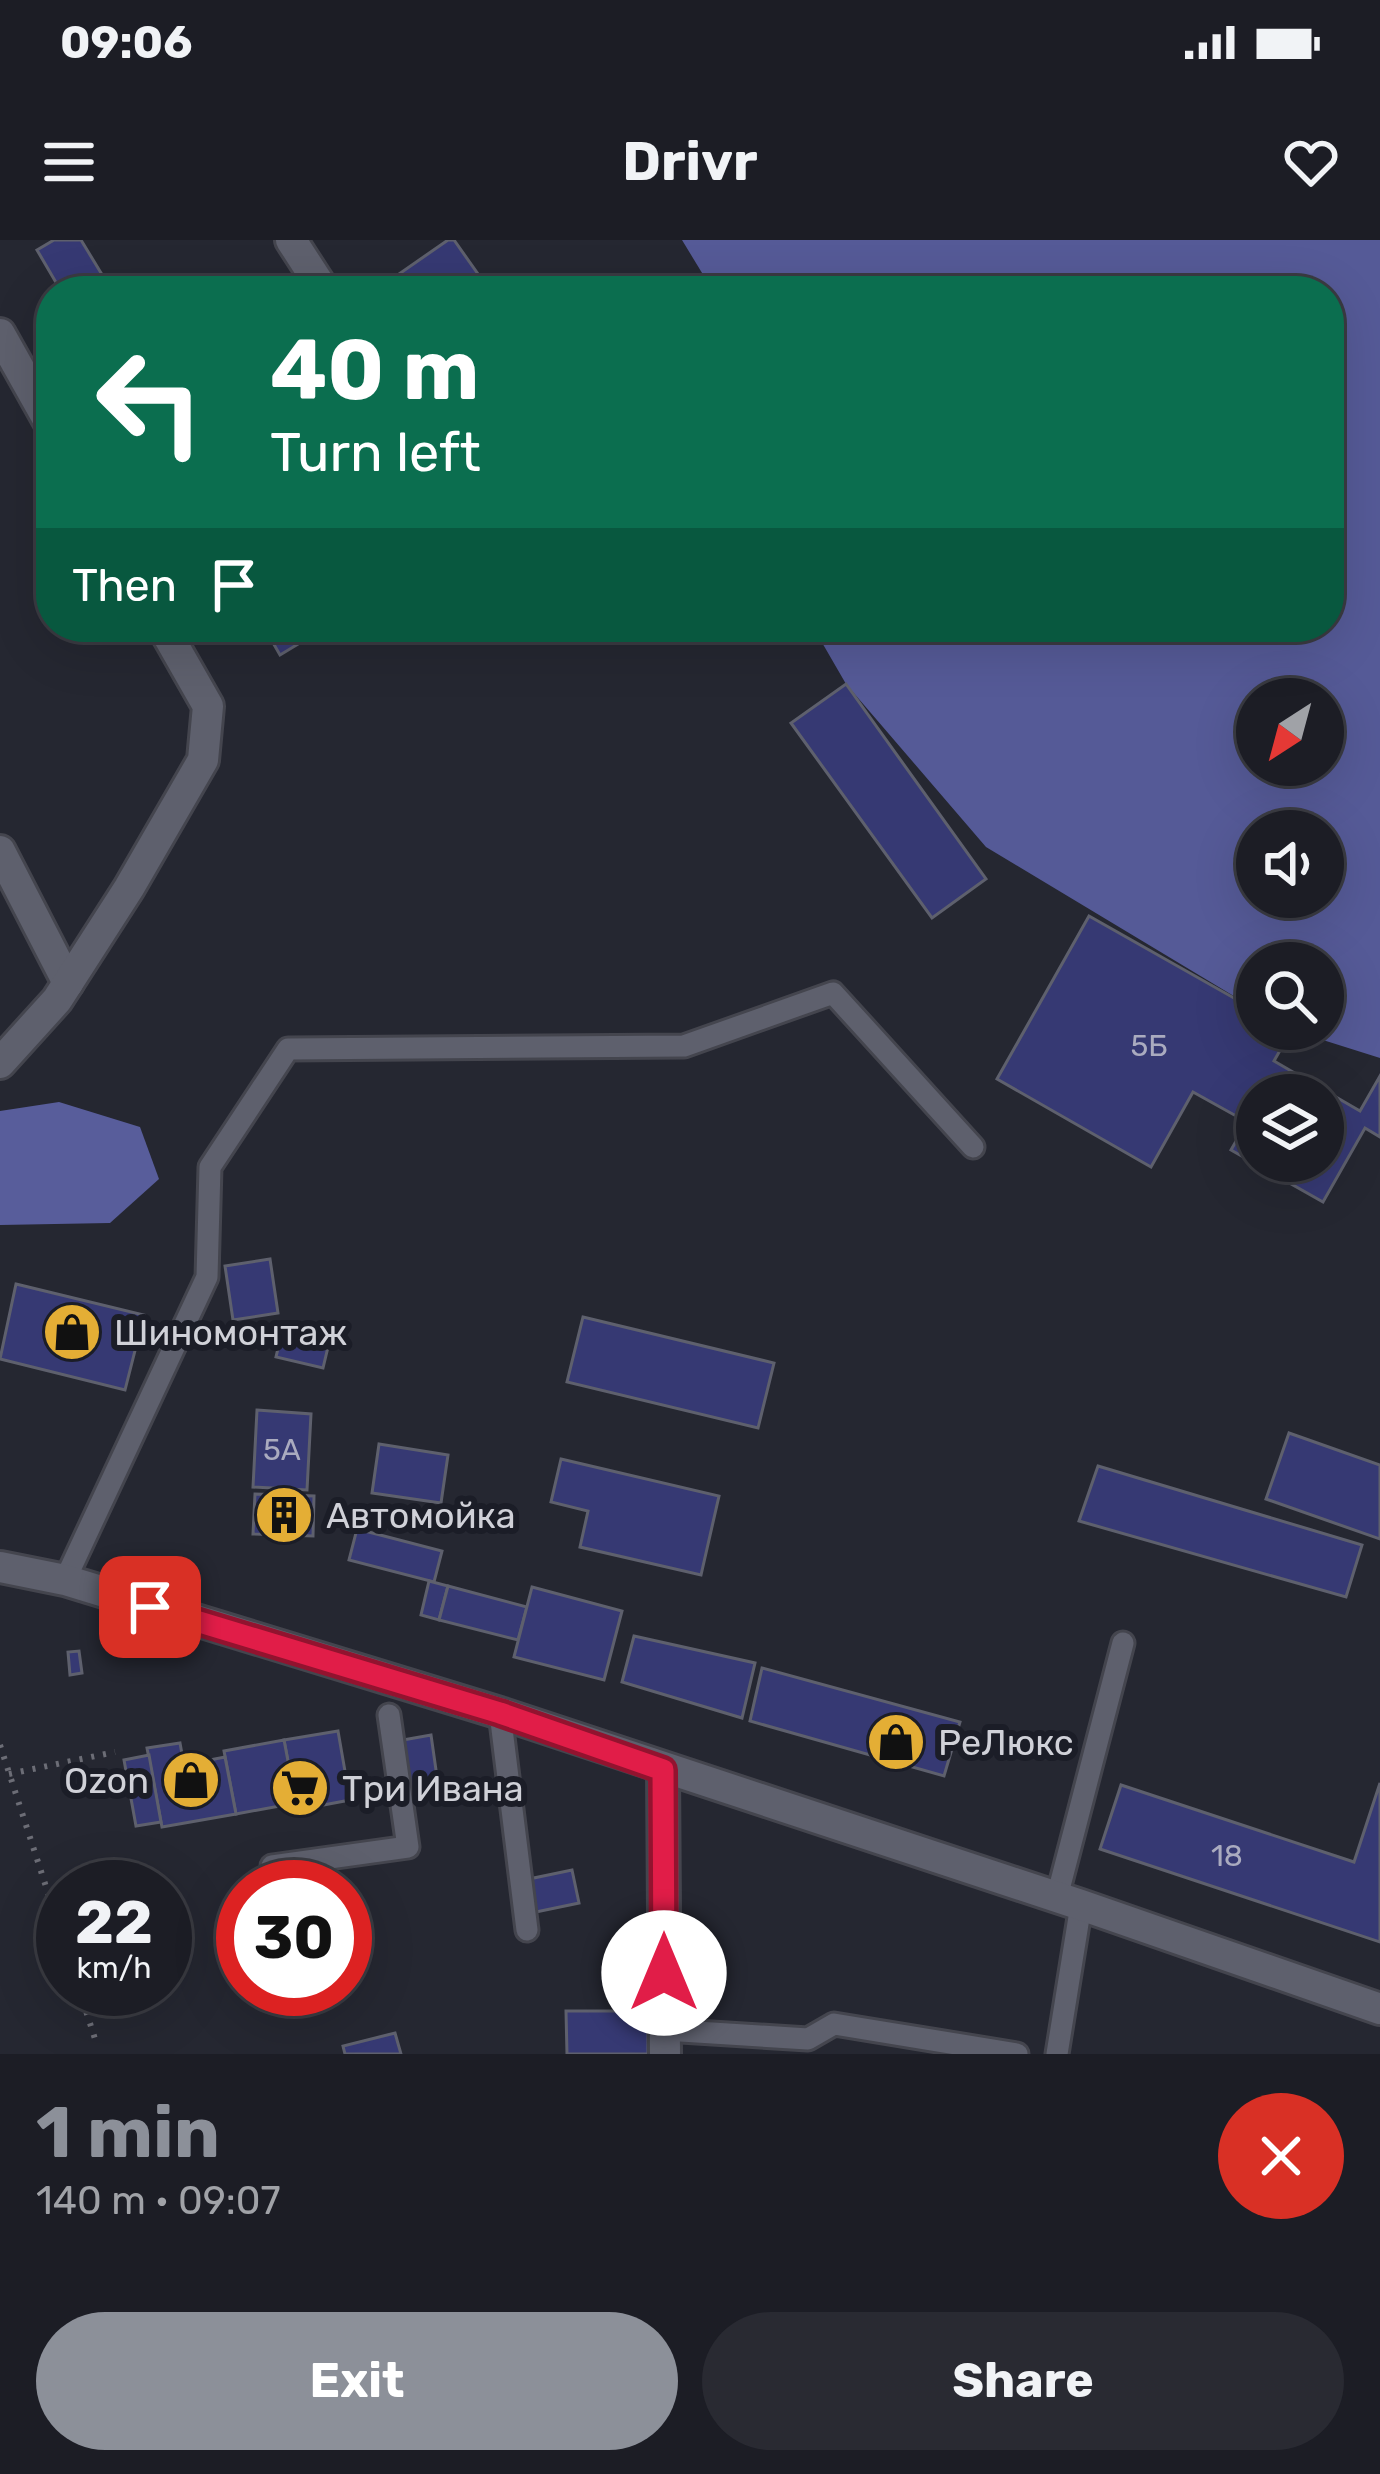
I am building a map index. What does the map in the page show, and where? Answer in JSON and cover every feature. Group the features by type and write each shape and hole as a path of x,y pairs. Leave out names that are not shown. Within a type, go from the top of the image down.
{"street":[{"path":"291,240 314,276"},
{"path":"0,334 36,398"},
{"path":"0,1063 68,983 203,760 208,706 172,642"},
{"path":"0,851 68,983"},
{"path":"0,1567 65,1580 500,1713 1380,2008"},
{"path":"663,1770 665,2042"}],"lane":[{"path":"65,1580 207,1277 210,1167 288,1049 684,1046 833,993 974,1147"},
{"path":"1058,2054 1069,1901 1124,1643"},
{"path":"500,1713 527,1930"},
{"path":"310,1860 408,1847 389,1715"},
{"path":"665,2042 808,2039 835,2024 1017,2054"}],"path":[{"path":"0,1744 37,1860"},
{"path":"9,1774 116,1752"},
{"path":"88,2016 97,2042"}],"shaded area":[{"path":"682,240 1380,240 1380,1058 1344,1047 1344,942 1236,942 1236,997 986,847 846,684 822,642 1344,642 1344,276 704,276"},
{"path":"59,1102 140,1127 159,1179 110,1223 0,1225 0,1111"}],"building":[{"path":"54,240 81,240 103,276 52,276 37,250"},
{"path":"454,240 479,276 396,276"},
{"path":"273,642 301,642 280,655"},
{"path":"846,684 986,879 932,918 791,723"},
{"path":"1089,916 1236,999 1236,1050 1280,1050 1274,1061 1296,1074 1236,1074 1236,1116 1193,1092 1151,1167 997,1079"},
{"path":"1380,1076 1380,1137 1365,1128 1344,1165 1344,1102 1360,1111"},
{"path":"1288,1182 1334,1182 1323,1202"},
{"path":"270,1259 278,1313 233,1320 225,1266"},
{"name":"Шиномонтаж","path":"16,1284 144,1315 125,1390 0,1359"},
{"path":"583,1317 774,1363 758,1428 567,1382"},
{"path":"281,1336 328,1347 323,1368 276,1357"},
{"path":"257,1410 311,1414 307,1490 253,1487"},
{"path":"1289,1433 1380,1465 1380,1539 1266,1499"},
{"path":"379,1444 448,1455 441,1503 372,1493"},
{"path":"561,1459 719,1496 701,1575 580,1547 588,1511 551,1502"},
{"path":"1098,1466 1362,1545 1346,1597 1079,1521"},
{"name":"Автомойка","path":"255,1494 314,1496 313,1536 253,1534"},
{"path":"357,1529 442,1551 434,1582 349,1560"},
{"path":"429,1581 448,1586 439,1620 421,1615"},
{"path":"448,1586 527,1607 518,1640 439,1620"},
{"path":"532,1587 622,1611 604,1680 514,1657"},
{"path":"634,1636 755,1663 742,1718 622,1682"},
{"path":"79,1651 82,1673 70,1675 68,1652"},
{"path":"762,1668 960,1722 944,1776 750,1721"},
{"path":"338,1731 350,1800 297,1810 284,1740"},
{"path":"431,1735 438,1784 410,1788 403,1740"},
{"path":"284,1740 296,1803 236,1814 224,1751"},
{"path":"180,1743 184,1765 225,1757 236,1814 162,1827 147,1748"},
{"path":"149,1755 161,1822 136,1826 124,1760"},
{"path":"1380,1783 1380,1942 1100,1849 1121,1785 1354,1862"},
{"path":"572,1870 579,1903 536,1912 529,1879"},
{"path":"566,2011 648,2011 648,2054 567,2054"},
{"path":"395,2033 401,2054 345,2054 343,2046"}],"place":[{"name":"Шиномонтаж","path":"72,1332"},
{"name":"Автомойка","path":"284,1515"},
{"name":"РеЛюкс","path":"896,1742"},
{"name":"Ozon","path":"191,1780"},
{"name":"Три Ивана","path":"300,1788"}],"route":[{"path":"150,1607 500,1713 663,1770 664,1973"}]}
